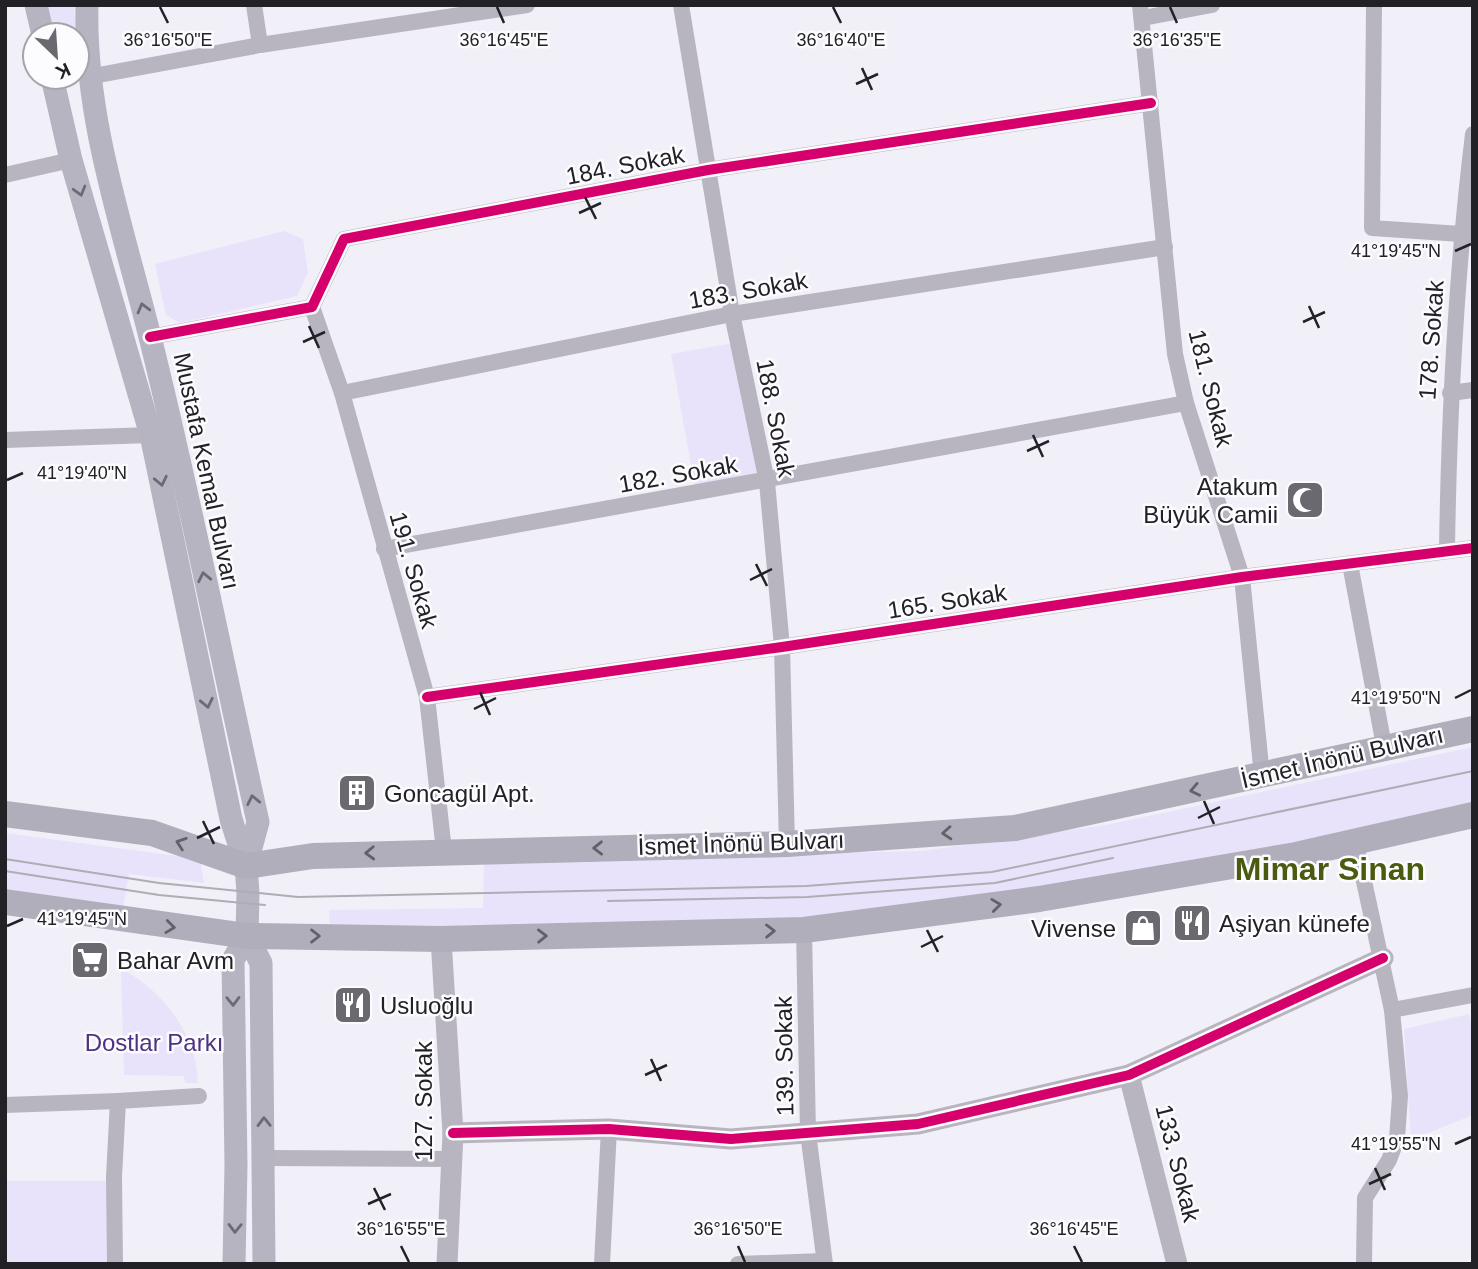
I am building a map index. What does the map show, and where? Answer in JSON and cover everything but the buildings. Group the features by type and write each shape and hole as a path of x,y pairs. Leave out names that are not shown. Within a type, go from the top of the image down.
{"main road":[{"name":"Mustafa Kemal Bulvarı","path":"55,91 71,160 151,435 231,819 246,866"},
{"name":"Mustafa Kemal Bulvarı","path":"91,91 117,212 150,337 258,822 246,866 247,936 261,963 264,1264"},
{"name":"İsmet İnönü Bulvarı","path":"5,814 152,833 246,866 313,856 444,850 788,844 1015,828 1473,729"},
{"path":"5,902 247,936 441,939 804,930 1039,899 1296,855 1473,815"},
{"name":"Mustafa Kemal Bulvarı","path":"233,1264 236,1165 233,960 247,936"}],"street":[{"path":"254,5 260,45"},
{"path":"91,76 412,13 527,5"},
{"name":"188. Sokak","path":"681,5 732,314 767,482 782,647 788,844"},
{"path":"1142,12 1212,5"},
{"path":"1374,5 1372,228 1467,233"},
{"name":"181. Sokak","path":"1142,12 1175,354 1186,403 1242,577 1262,776"},
{"name":"184. Sokak","path":"312,307 344,239 708,170 1151,103"},
{"name":"178. Sokak","path":"1447,550 1450,393 1467,233 1473,134"},
{"path":"5,175 71,160"},
{"name":"183. Sokak","path":"342,393 732,314 1165,247"},
{"path":"150,337 312,307"},
{"name":"191. Sokak","path":"312,307 342,393 427,696 444,850"},
{"path":"1450,393 1473,390"},
{"name":"182. Sokak","path":"384,549 767,482 1186,403"},
{"path":"5,440 151,435"},
{"name":"165. Sokak","path":"427,696 782,647 1242,577 1473,548"},
{"path":"1350,564 1384,747"},
{"path":"1355,840 1383,958 1392,1010 1400,1120 1389,1160 1365,1198 1364,1264"},
{"name":"139. Sokak","path":"804,930 808,1133 824,1263"},
{"name":"127. Sokak","path":"441,939 453,1133 447,1264"},
{"path":"453,1133 609,1129 731,1139 918,1124 1129,1075 1383,958"},
{"path":"1392,1010 1473,995"},
{"name":"133. Sokak","path":"1129,1075 1177,1264"},
{"path":"5,1105 199,1096"},
{"path":"115,1264 114,1177 118,1101"},
{"path":"602,1264 609,1129"},
{"path":"265,1158 450,1159"},
{"path":"738,1264 824,1263"}],"green space":[{"path":"45,5 74,5 75,21 51,21"},
{"path":"284,231 303,239 308,272 297,296 180,323 166,315 155,264"},
{"path":"734,343 758,476 695,487 671,354"},
{"path":"1473,747 1473,806 1048,900 847,924 330,933 329,910 483,908 484,860 921,851 1106,825"},
{"path":"5,833 200,859 204,883 129,874 123,909 5,891"},
{"name":"Dostlar Parkı","path":"121,969 151,989 175,1016 191,1048 198,1083 185,1083 184,1076 124,1075"},
{"path":"1469,1014 1473,1035 1473,1115 1411,1140 1404,1029"},
{"path":"5,1181 107,1181 107,1264 5,1264"}],"tram line":[{"path":"5,859 159,883 298,897 806,886 992,872 1473,771"},
{"path":"608,901 807,897 995,883 1113,858"},
{"path":"5,871 159,895 265,905"}],"cycle path":[{"path":"150,337 312,307 344,239 708,170 1151,103"},
{"path":"427,697 782,647 1242,577 1473,548"},
{"path":"453,1133 609,1129 731,1139 918,1124 1129,1075 1383,958"}],"place":[{"name":"Atakum Büyük Camii","path":"1305,500"},
{"name":"Goncagül Apt.","path":"357,793"},
{"name":"Aşiyan künefe","path":"1192,923"},
{"name":"Vivense","path":"1143,928"},
{"name":"Bahar Avm","path":"90,960"},
{"name":"Usluoğlu","path":"353,1005"}],"district":[{"name":"Mimar Sinan","path":"1330,869"}]}
